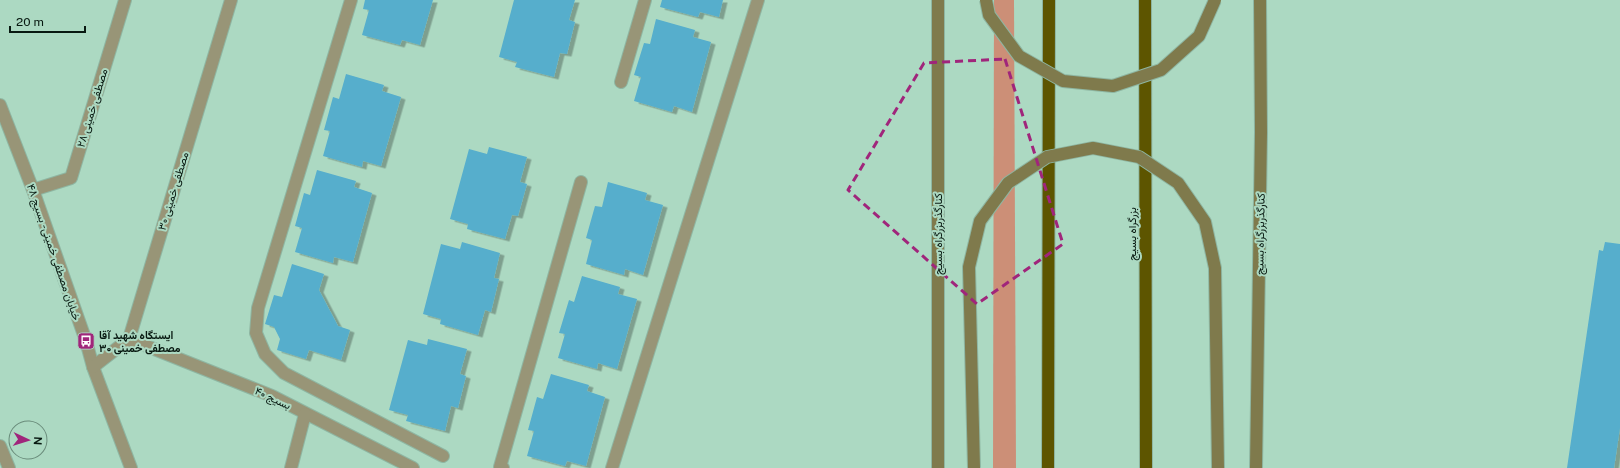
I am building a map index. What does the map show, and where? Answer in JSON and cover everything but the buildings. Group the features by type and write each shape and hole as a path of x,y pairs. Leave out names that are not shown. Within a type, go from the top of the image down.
{"highway":[{"path":"1048,468 1049,0"},
{"name":"بزرگراه بسیج","path":"1145,0 1146,468"}],"main road":[{"name":"کنارگذربزرگراه بسیج","path":"938,0 938,468"},
{"path":"986,0 989,15 1020,56 1063,81 1113,86 1162,70 1199,36 1215,0"},
{"name":"کنارگذربزرگراه بسیج","path":"1256,468 1261,132 1260,0"},
{"path":"974,468 970,267 980,221 1008,183 1047,157 1093,148 1139,157 1178,183 1205,222 1215,268 1218,468"}],"street":[{"name":"مصطفی خمینی ۲۸","path":"33,190 71,178 124,0"},
{"name":"مصطفی خمینی ۳۰","path":"129,339 231,0"},
{"path":"351,0 258,308 256,333 265,354 284,373 443,456"},
{"path":"621,82 645,0"},
{"path":"612,468 758,0"},
{"name":"خیابان مصطفی خمینی - بسیج ۴۸","path":"0,105 33,190 86,342 93,368 131,468"},
{"path":"503,468 500,467 581,182"},
{"path":"93,368 129,339"},
{"name":"بسیج ۴۰","path":"129,339 272,396 304,414 413,468"},
{"path":"292,468 304,414"},
{"path":"0,446 9,468"}],"highlighted area":[{"path":"1005,59 1063,244 977,304 848,190 924,63"}],"shaded area":[{"path":"994,0 1014,0 1016,468 993,468"}],"place":[{"name":"ایستگاه شهید آقا مصطفی خمینی ۳۰","path":"86,341"}]}
